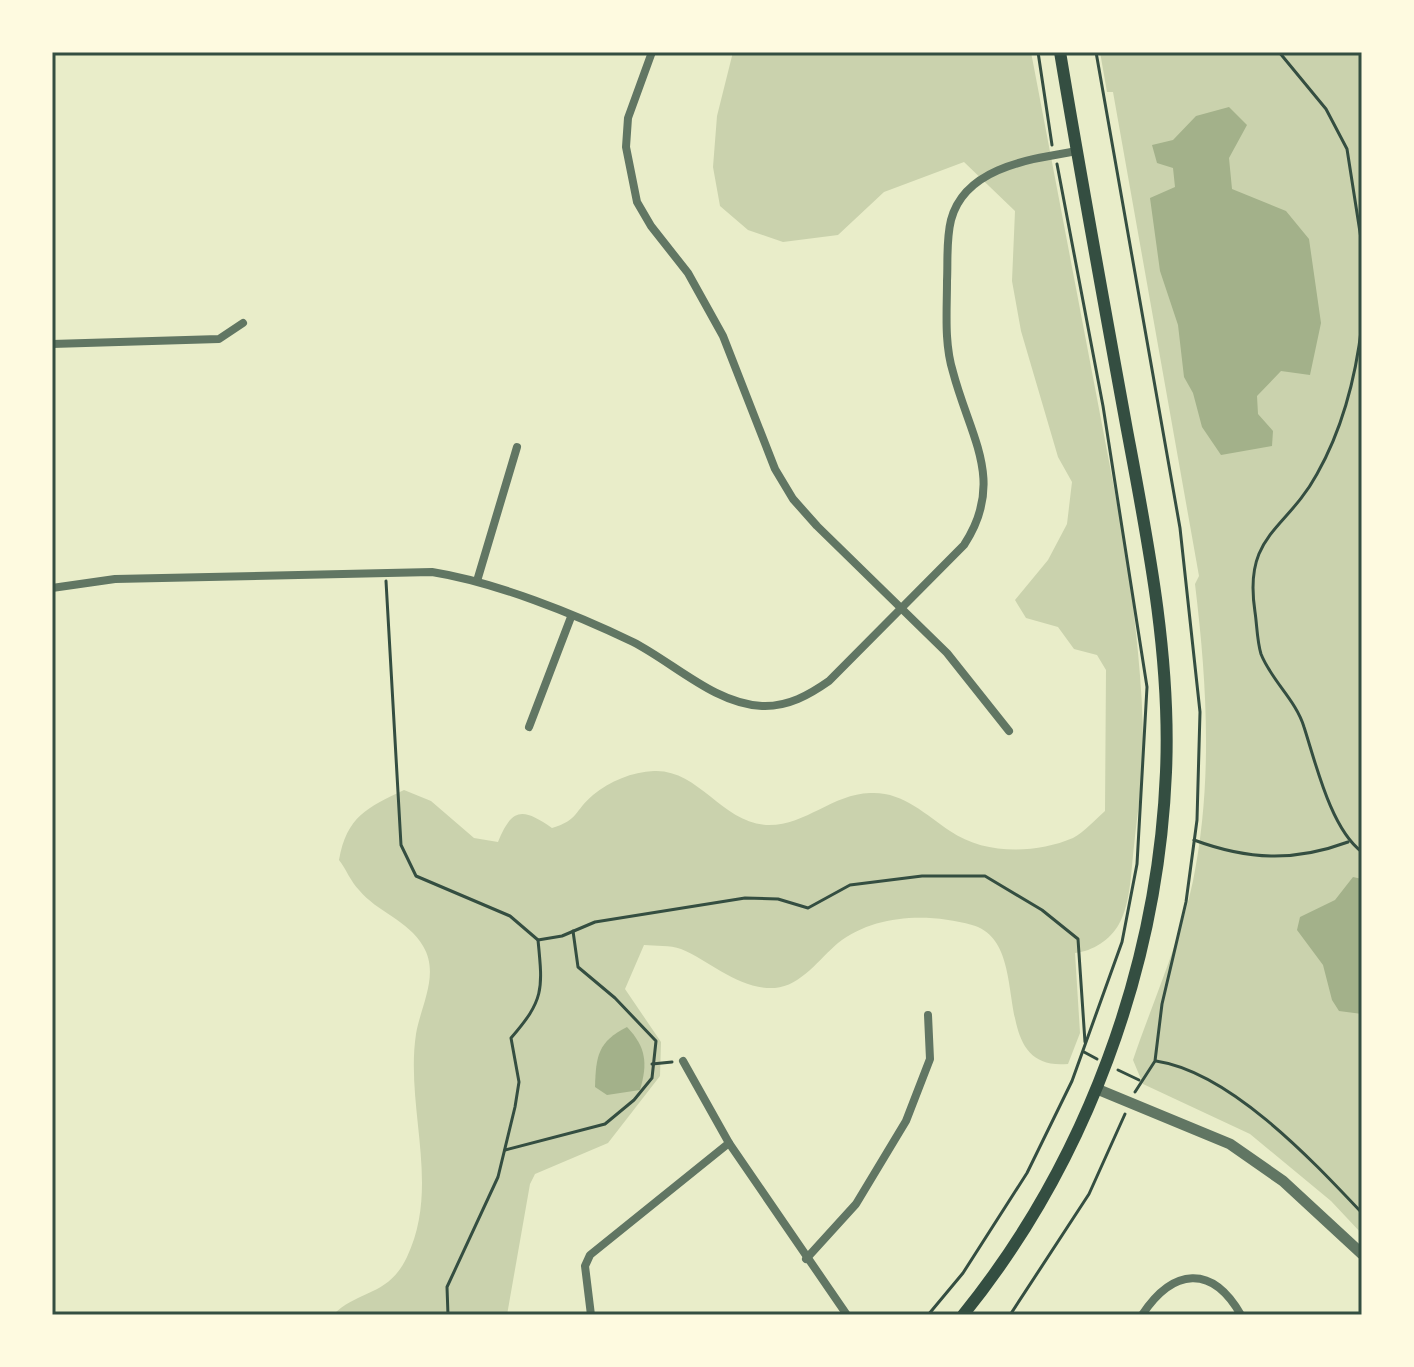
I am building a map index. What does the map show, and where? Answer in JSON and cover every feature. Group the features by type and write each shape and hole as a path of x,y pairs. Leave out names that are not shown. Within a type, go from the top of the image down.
{"main road":[{"path":"963,1315 1012,1251 1049,1188 1097,1089 1131,985 1149,913 1166,771 1165,703 1151,563 1060,52"}],"street":[{"path":"652,52 628,118 626,147 637,202 651,226 688,273 716,324 775,469 793,499 972,680 1009,731"},
{"path":"52,588 115,579 432,572 477,581 631,641 739,703 764,706 788,704 809,695 829,681 964,545 977,525 984,502 986,479 981,455 951,368 948,343 951,218 959,200 990,173 1077,151"},
{"path":"52,344 219,339 243,323"},
{"path":"477,581 517,447"},
{"path":"529,727 571,617"},
{"path":"806,1259 856,1204 906,1121 930,1059 928,1015"},
{"path":"683,1061 729,1143 847,1315"},
{"path":"1097,1089 1230,1144 1283,1181 1362,1254"},
{"path":"591,1315 585,1266 590,1255 729,1143"},
{"path":"1142,1315 1162,1289 1191,1278 1217,1285 1241,1315"}],"path":[{"path":"928,1315 963,1273 1027,1173 1072,1081 1122,942 1140,832 1147,687 1100,391 1060,169 1053,155 1038,52"},
{"path":"1279,52 1326,109 1347,149 1362,245"},
{"path":"1362,324 1352,384 1338,428 1316,477 1258,553 1250,581 1262,655 1300,713 1320,778 1348,842 1362,852"},
{"path":"386,572 401,845 416,876 510,916 538,940 541,972 536,1009 511,1038 519,1082 498,1177 447,1287 448,1315"},
{"path":"1194,840 1258,858 1322,851 1348,842"},
{"path":"538,940 595,922 745,898 778,899 808,908 850,885 922,876 985,876 1042,910 1078,939 1085,1043"},
{"path":"505,1150 605,1124 634,1100 652,1078 656,1041 615,998 578,967 573,931"},
{"path":"652,1064 683,1061"},
{"path":"1139,1080 1155,1061 1184,1068 1221,1086 1315,1163 1362,1213"},
{"path":"1010,1315 1089,1194 1124,1118"},
{"path":"1356,1207 1362,1205"}],"shaded area":[{"path":"733,52 1031,52 1128,561 1141,682 1141,790 1123,916 1106,940 1075,953 1080,1033 1068,1064 1042,1061 1026,1048 1017,1028 1002,955 991,936 972,925 920,918 868,926 838,943 802,977 775,988 749,985 681,949 644,945 625,989 661,1042 660,1076 608,1143 535,1174 530,1184 507,1315 333,1315 382,1286 399,1270 417,1230 421,1203 414,1062 416,1034 428,990 430,967 417,937 366,898 339,860 347,833 369,808 404,790 431,801 474,838 498,842 508,822 519,814 526,814 552,828 572,818 607,785 630,775 654,771 684,778 750,822 780,824 856,795 882,793 913,805 964,839 1010,850 1043,847 1073,838 1105,811 1106,670 1097,655 1074,649 1058,627 1026,618 1015,600 1048,560 1067,524 1072,482 1058,457 1021,331 1012,281 1015,211 964,162 884,192 838,235 783,242 748,230 720,206 713,167 717,116"},
{"path":"1100,52 1362,52 1362,1234 1331,1201 1250,1134 1143,1084 1133,1060 1174,948 1193,881 1206,770 1205,695 1195,584 1199,576 1113,92 1107,92"},
{"path":"1229,107 1247,125 1229,158 1232,189 1286,211 1309,239 1321,323 1310,375 1281,371 1257,396 1258,414 1273,431 1272,446 1221,455 1202,427 1193,393 1184,377 1178,325 1160,271 1150,198 1175,187 1173,168 1157,163 1152,145 1173,140 1196,116"},
{"path":"1353,877 1362,879 1362,1014 1339,1011 1332,1000 1323,965 1297,930 1300,917 1335,900"},
{"path":"627,1027 638,1041 644,1056 640,1090 607,1095 595,1087 600,1051 610,1038"}]}
